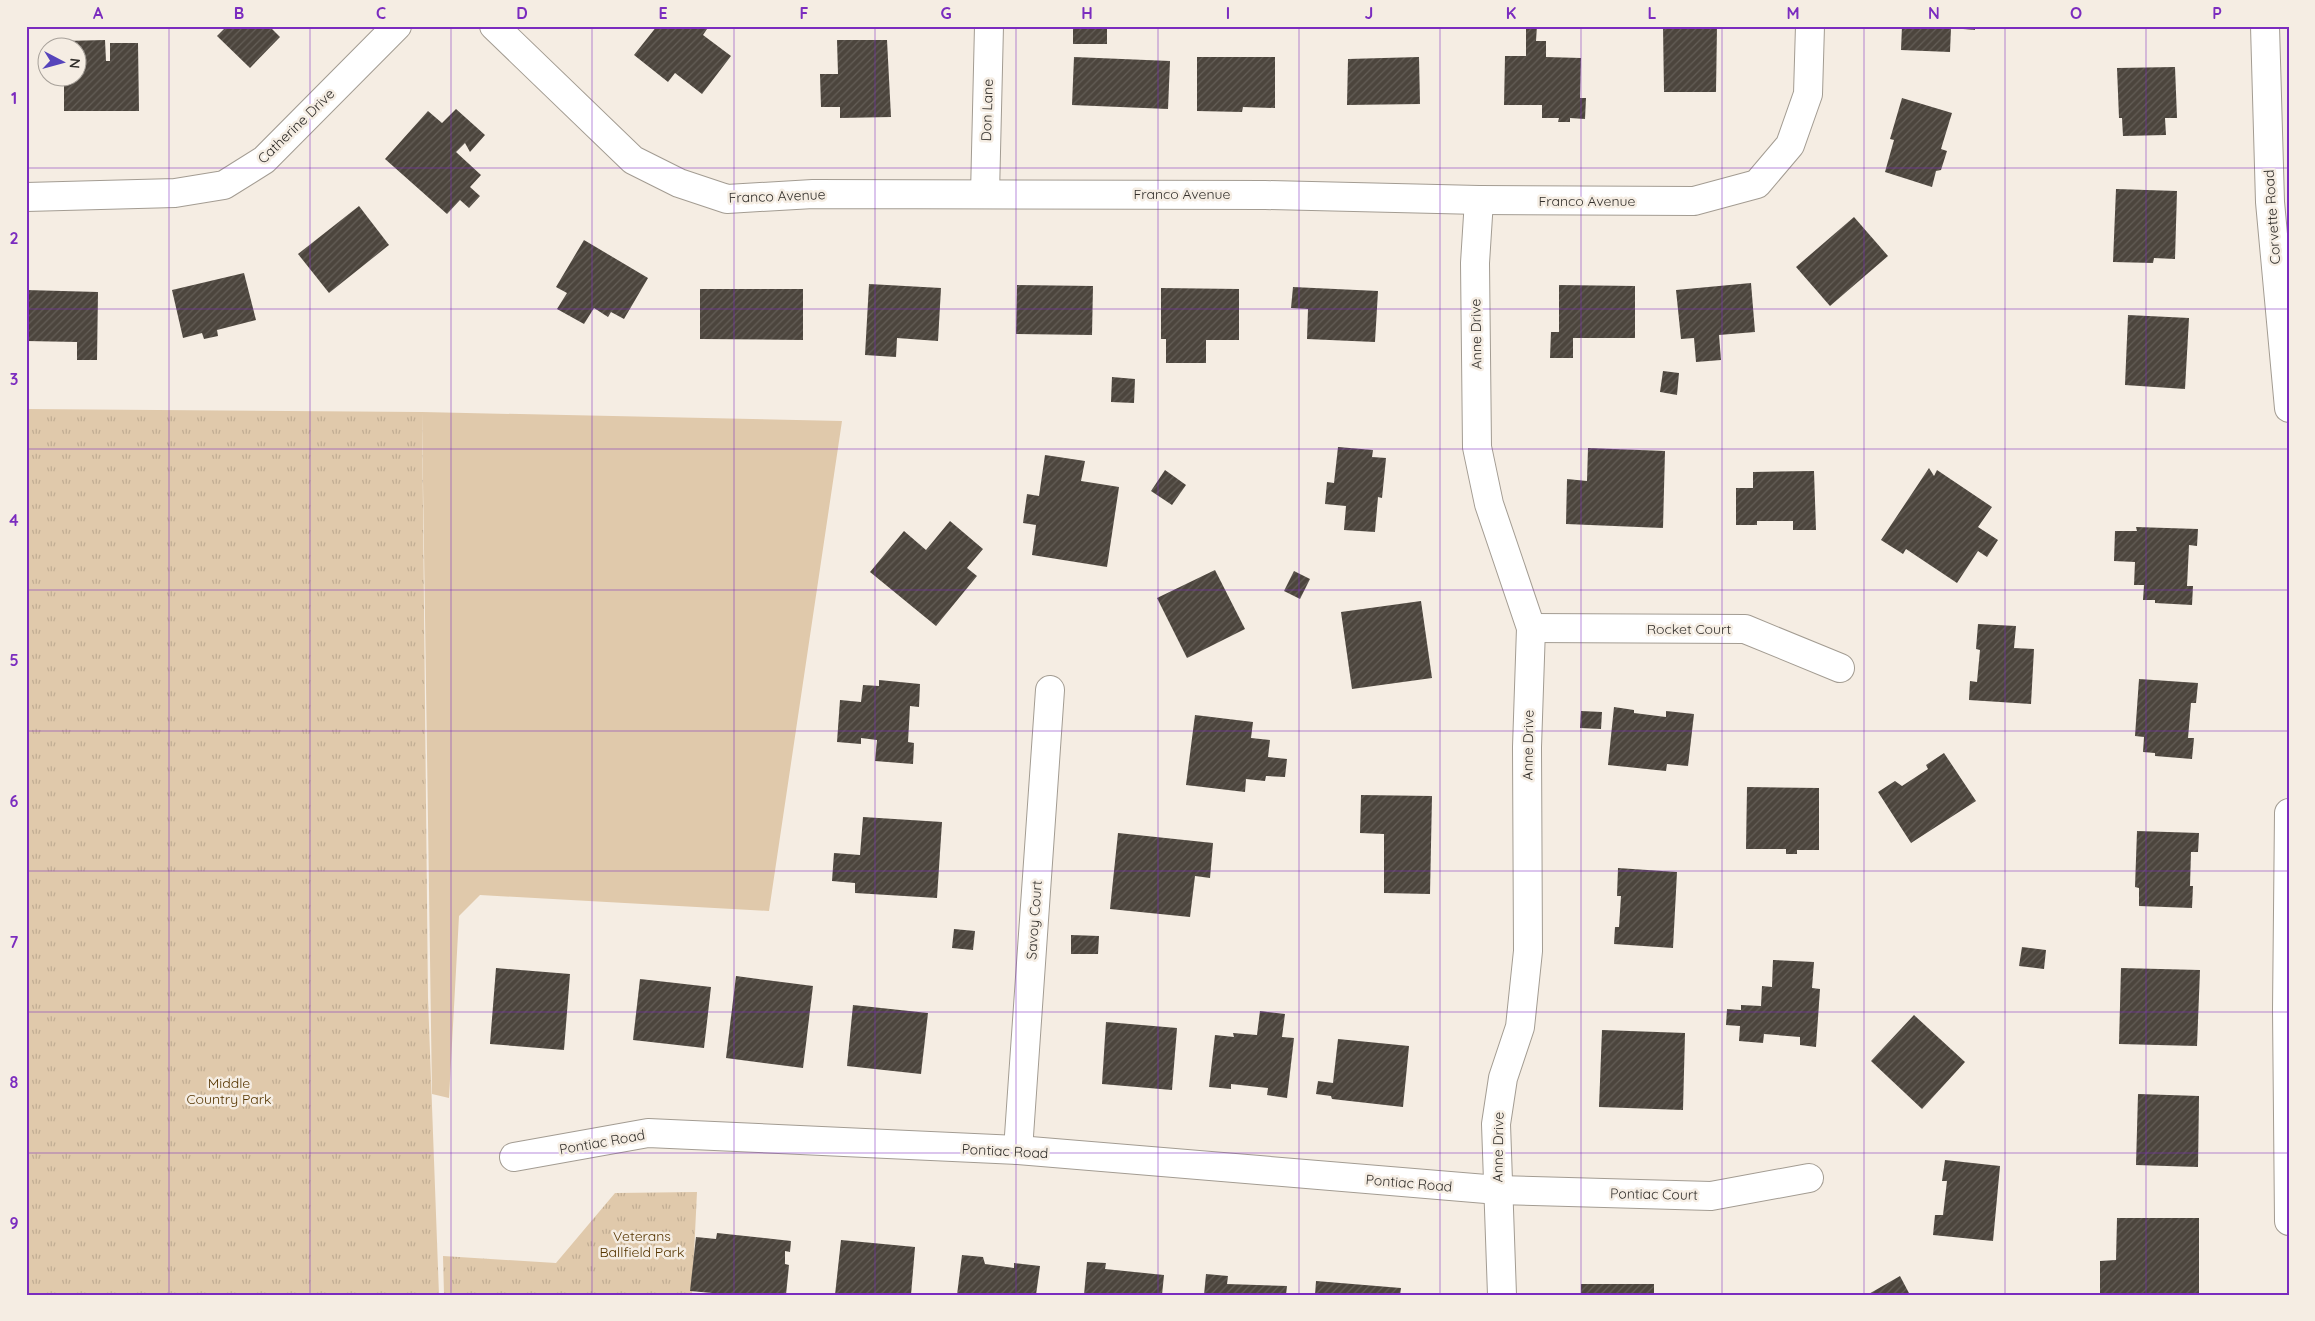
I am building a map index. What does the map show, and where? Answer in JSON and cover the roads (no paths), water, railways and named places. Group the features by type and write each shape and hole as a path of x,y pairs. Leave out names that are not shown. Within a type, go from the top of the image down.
{"street":[{"name":"Catherine Drive","path":"26,197 175,193 224,185 264,160 397,26"},
{"name":"Franco Avenue","path":"494,26 633,160 679,183 727,199 813,194 1265,194 1479,200 1694,202 1757,184 1790,145 1808,94 1810,26"},
{"name":"Don Lane","path":"985,194 989,26"},
{"name":"Corvette Road","path":"2264,26 2279,202 2289,408"},
{"name":"Anne Drive","path":"1479,200 1475,263 1477,447 1489,504 1531,628 1527,747 1528,952 1520,1027 1503,1078 1496,1124 1502,1295"},
{"name":"Rocket Court","path":"1531,628 1745,629 1840,668"},
{"name":"Savoy Court","path":"1018,1150 1050,690"},
{"path":"2289,814 2287,1010 2289,1221"},
{"name":"Pontiac Road","path":"514,1158 648,1133 1018,1150 1498,1190"},
{"name":"Pontiac Court","path":"1498,1190 1711,1196 1809,1178"}],"park label":[{"name":"Middle Country Park","path":"229,1092"},
{"name":"Veterans Ballfield Park","path":"642,1244"}]}
